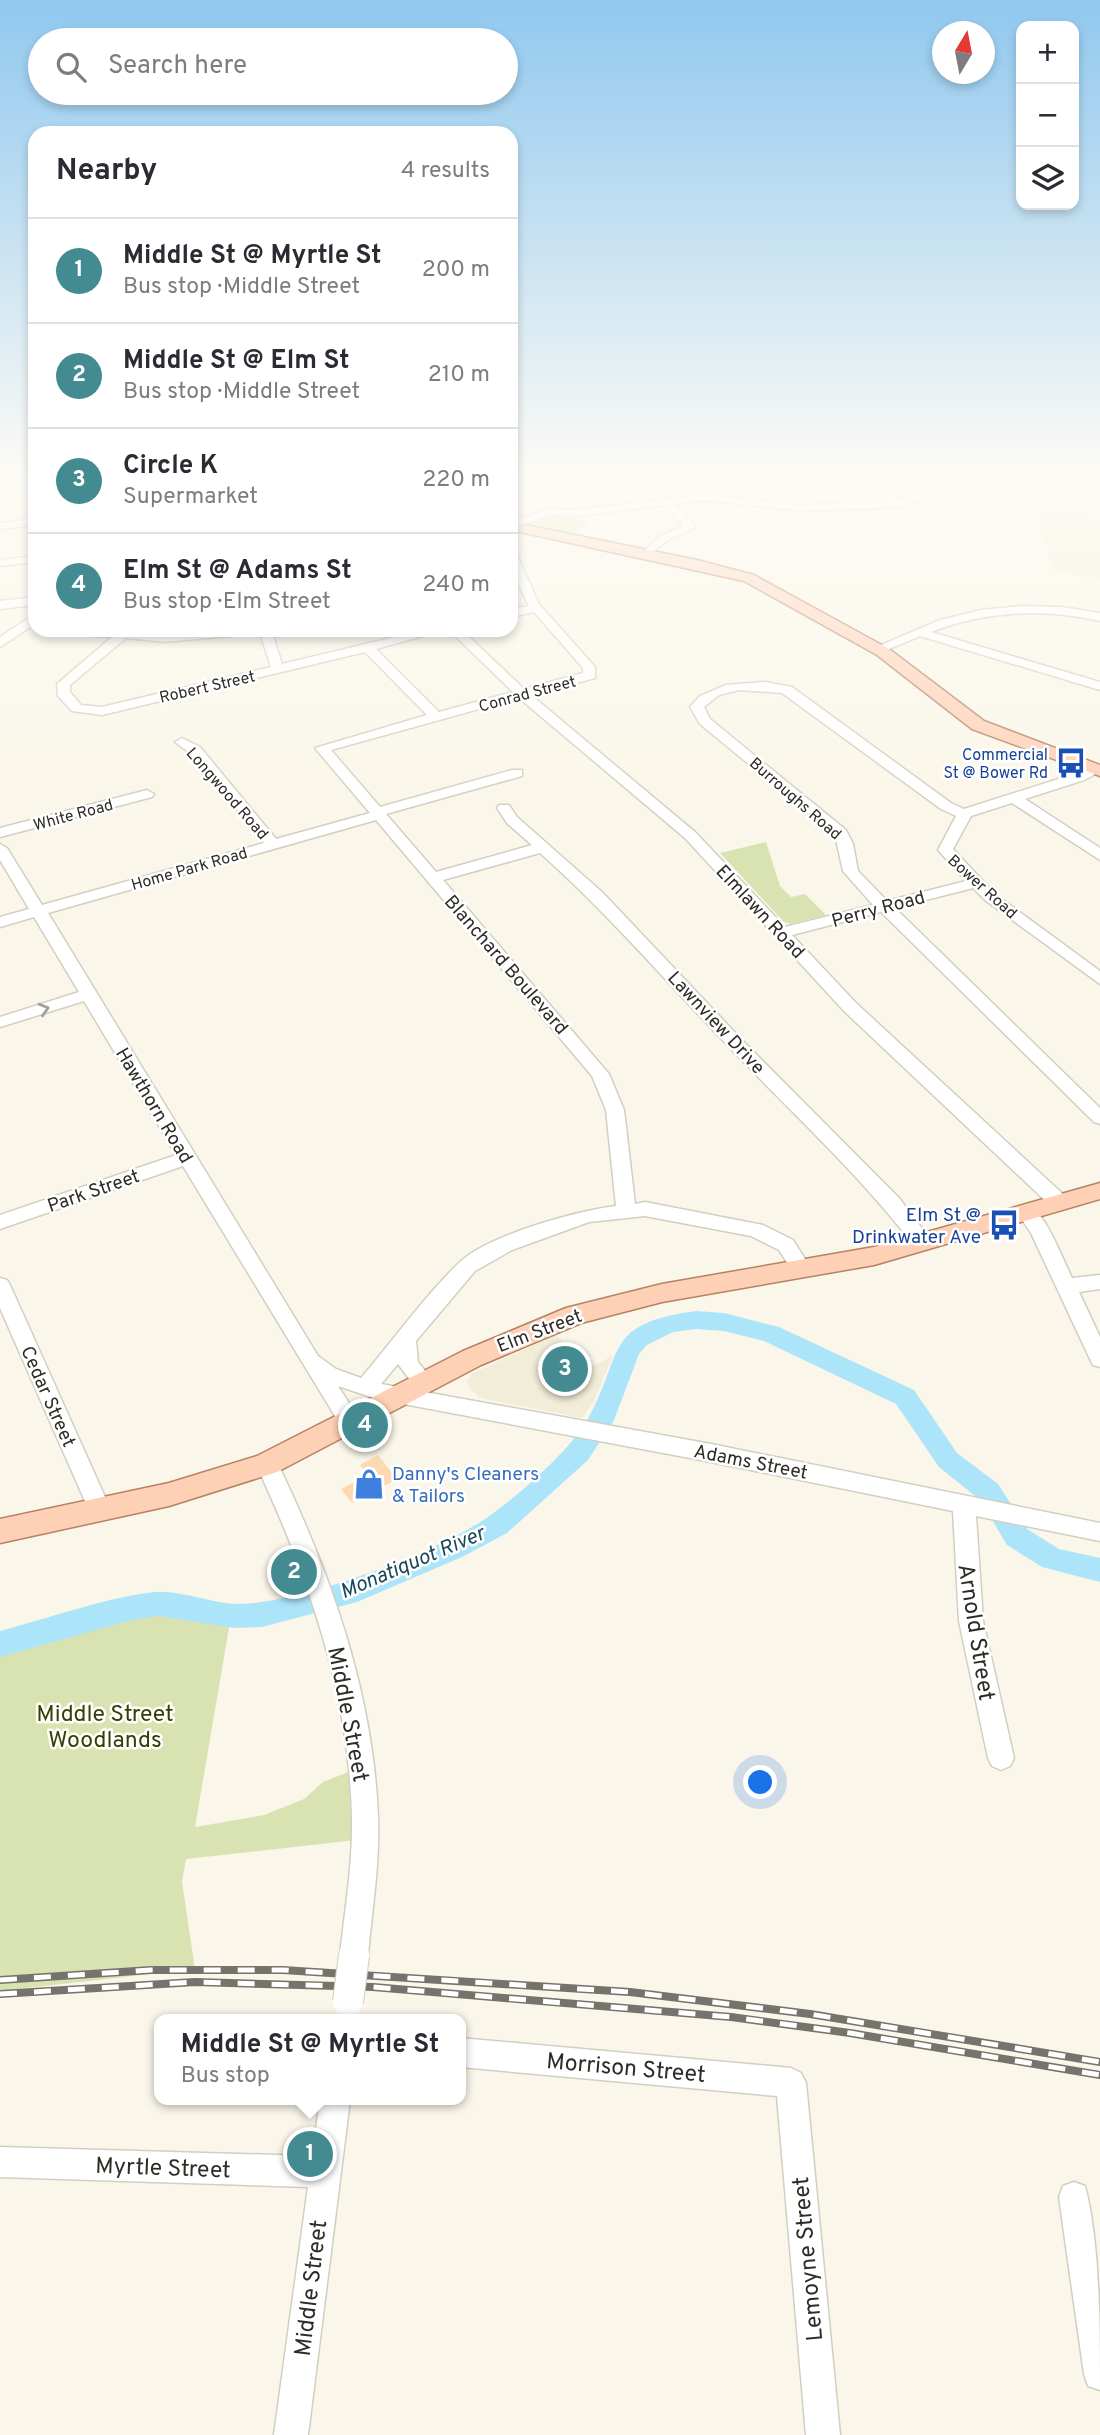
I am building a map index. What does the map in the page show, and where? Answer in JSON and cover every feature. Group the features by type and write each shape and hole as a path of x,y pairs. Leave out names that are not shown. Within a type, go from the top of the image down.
{"main road":[{"path":"772,591 878,649 978,725 1097,770"},
{"name":"Elm Street","path":"0,1531 200,1485 267,1464 349,1420 512,1340 588,1311 662,1293 860,1259 1100,1191"}],"street":[{"name":"Conrad Street","path":"322,748 586,677 591,672 536,608 528,591"},
{"path":"0,605 28,602"},
{"path":"518,611 536,608"},
{"path":"878,649 952,620 993,613 1059,611 1100,617"},
{"path":"0,643 28,625"},
{"path":"919,632 1100,686"},
{"name":"Robert Street","path":"120,637 64,684 63,693 76,708 102,711 411,637"},
{"path":"155,637 181,637"},
{"path":"267,637 274,662 280,668"},
{"name":"Elmlawn Road","path":"462,637 521,694 680,826 903,1060 1058,1201"},
{"path":"368,648 436,717"},
{"name":"Burroughs Road","path":"962,814 946,806 787,690 751,685 715,694 699,703 697,712 705,721 841,833 846,842 845,859 849,870 1100,1118"},
{"name":"Longwood Road","path":"182,742 195,750 273,845"},
{"name":"Blanchard Boulevard","path":"322,748 586,1055 604,1081 615,1110 626,1209"},
{"path":"962,814 1097,770"},
{"name":"Home Park Road","path":"0,922 517,773"},
{"name":"White Road","path":"0,833 147,794"},
{"path":"1014,798 1080,845 1100,855"},
{"name":"Lawnview Drive","path":"504,808 512,820 592,890 633,932 744,1053 892,1203 923,1243"},
{"name":"Bower Road","path":"962,814 944,850 975,883 1100,979"},
{"path":"433,878 543,847"},
{"name":"Hawthorn Road","path":"0,848 311,1362 349,1420"},
{"name":"Perry Road","path":"782,933 975,883"},
{"path":"0,1022 88,995"},
{"name":"Park Street","path":"0,1222 187,1158"},
{"path":"365,1388 456,1277 481,1257 566,1222 626,1209 667,1212 764,1233 786,1245 802,1270"},
{"path":"1026,1211 1040,1231 1100,1359"},
{"path":"1066,1286 1100,1282"},
{"name":"Cedar Street","path":"0,1285 9,1331 99,1508"},
{"path":"406,1341 405,1352 412,1389"},
{"name":"Hawthorn Road","path":"311,1362 330,1375 365,1388 412,1389"},
{"name":"Adams Street","path":"412,1389 580,1430 1100,1532"},
{"name":"Middle Street","path":"267,1464 307,1549 321,1590 351,1700 363,1778 365,1841 347,2011"},
{"name":"Arnold Street","path":"974,1507 971,1620 1001,1758"},
{"name":"Morrison Street","path":"466,2053 791,2083"},
{"name":"Lemoyne Street","path":"791,2083 823,2435"},
{"name":"Middle Street","path":"291,2435 334,2105"},
{"name":"Myrtle Street","path":"1,2168 325,2172"},
{"path":"1074,2197 1100,2374"}],"shaded area":[{"path":"556,1335 590,1367 613,1356 593,1403 582,1418 481,1398 469,1388 467,1380 473,1373"}],"green space":[{"path":"766,842 780,886 791,897 805,894 826,915 790,924 784,922 720,853"},
{"name":"Middle Street Woodlands","path":"158,1604 230,1622 195,1827 264,1815 304,1799 323,1782 351,1771 365,1839 186,1859 182,1882 195,1969 0,1991 0,1644"}],"building":[{"path":"555,1353 559,1357 566,1353 585,1371 563,1384 545,1368 549,1365 544,1360"},
{"name":"Danny's Cleaners & Tailors","path":"378,1455 397,1479 352,1503 341,1489 368,1475 360,1465"}],"waterway":[{"name":"Monatiquot River","path":"0,1644 132,1608 158,1604 235,1616 262,1615 357,1590 452,1549 497,1525 579,1453 601,1420 628,1350 638,1339 668,1324 696,1320 724,1322 770,1333 905,1397 948,1460 989,1492 1017,1537 1052,1559 1100,1570"}],"railway":[{"path":"0,1980 151,1970 283,1970 630,1992 810,2014 1100,2062"},
{"path":"0,1994 195,1982 373,1987 731,2017 850,2033 1100,2075"}],"place":[{"name":"Commercial St @ Bower Rd","path":"1071,763"},
{"name":"Elm St @ Drinkwater Ave","path":"1004,1225"},
{"name":"Circle K","path":"565,1369"},
{"name":"Elm St @ Adams St","path":"365,1425"},
{"name":"Danny's Cleaners & Tailors","path":"369,1484"},
{"name":"Middle St @ Elm St","path":"294,1572"},
{"name":"Middle St @ Myrtle St","path":"310,2154"}]}
